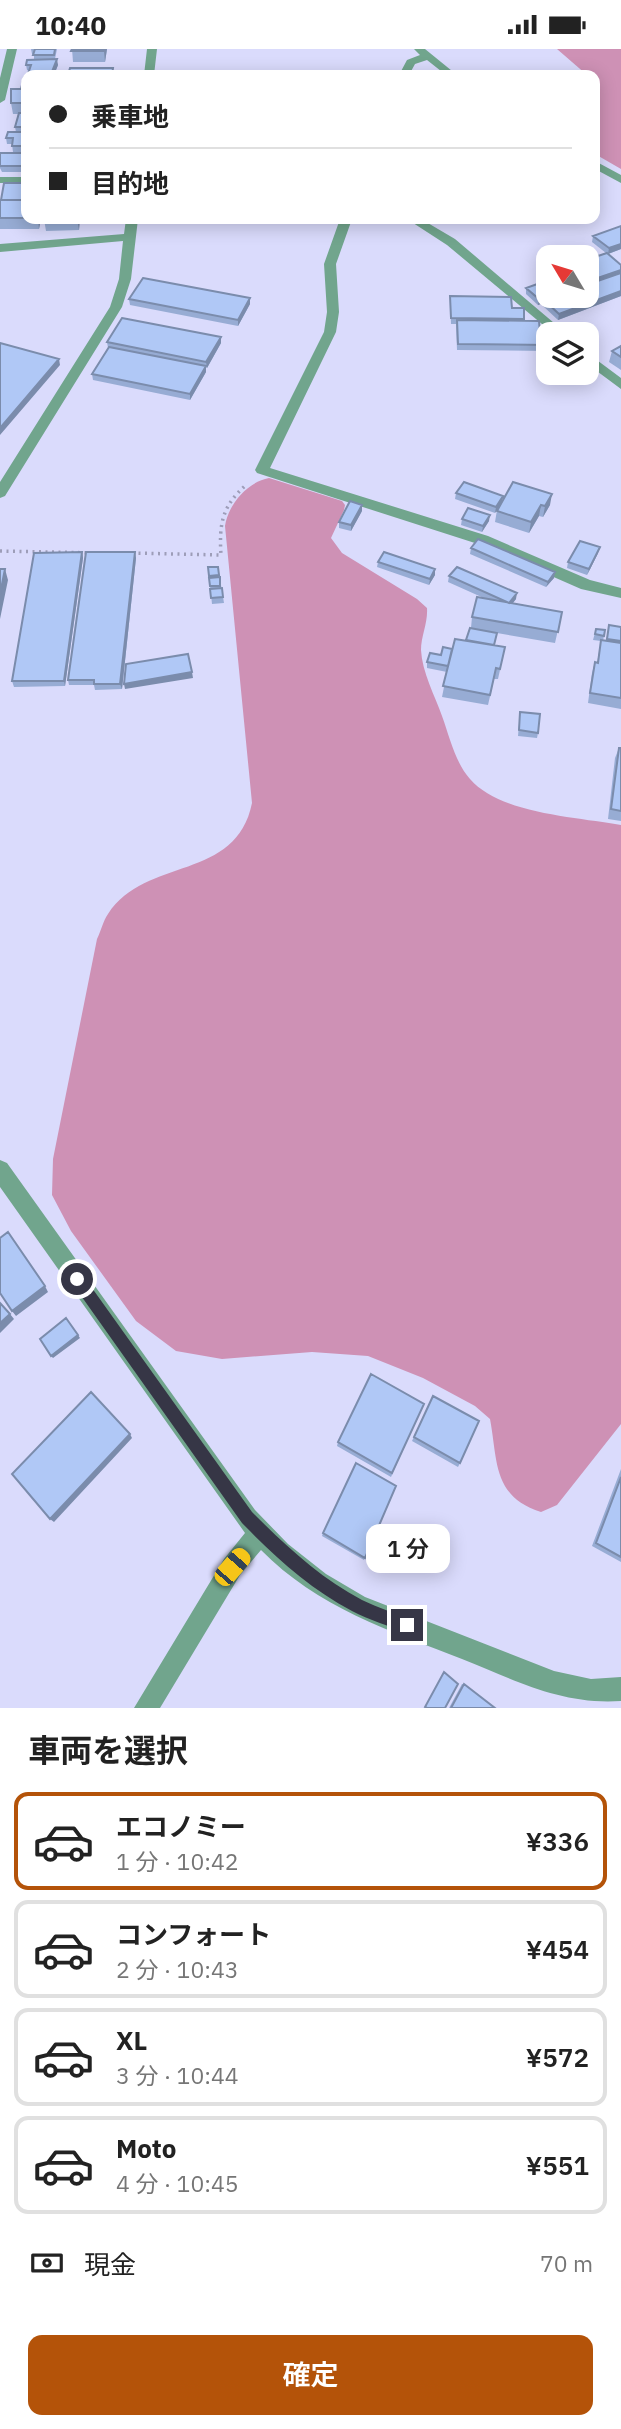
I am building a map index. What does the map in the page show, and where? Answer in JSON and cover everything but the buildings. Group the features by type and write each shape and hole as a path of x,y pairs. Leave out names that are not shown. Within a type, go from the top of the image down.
{"street":[{"path":"0,100 12,49"},
{"path":"150,70 152,49"},
{"path":"407,70 411,62 423,53 445,70"},
{"path":"600,167 621,180"},
{"path":"0,180 21,180"},
{"path":"0,493 116,307 125,279 131,224"},
{"path":"344,224 330,264 330,333 262,470 483,540 586,585 621,593"},
{"path":"421,224 451,242 547,322"},
{"path":"0,248 130,237"},
{"path":"599,367 621,385"},
{"path":"0,1170 247,1518 318,1582 358,1606 591,1700 621,1689"},
{"path":"146,1708 232,1567 261,1532"}],"path":[{"path":"125,553 222,555 219,526 226,503 262,470"},
{"path":"0,551 111,553"}],"shaded area":[{"path":"557,49 621,49 621,169 600,157 600,70 581,70"},
{"path":"269,478 342,501 344,510 331,538 342,553 417,599 427,608 421,650 424,667 457,757 470,779 483,791 520,807 621,825 621,1424 557,1505 541,1512 513,1497 505,1487 497,1463 490,1419 475,1406 423,1378 368,1356 312,1352 222,1359 176,1351 136,1321 71,1231 52,1195 53,1159 97,939 108,914 124,896 144,883 209,858 228,846 243,828 252,803 225,526 230,510 246,489"}],"route":[{"path":"77,1279 247,1518 280,1552 318,1582 358,1606 407,1625"}]}
